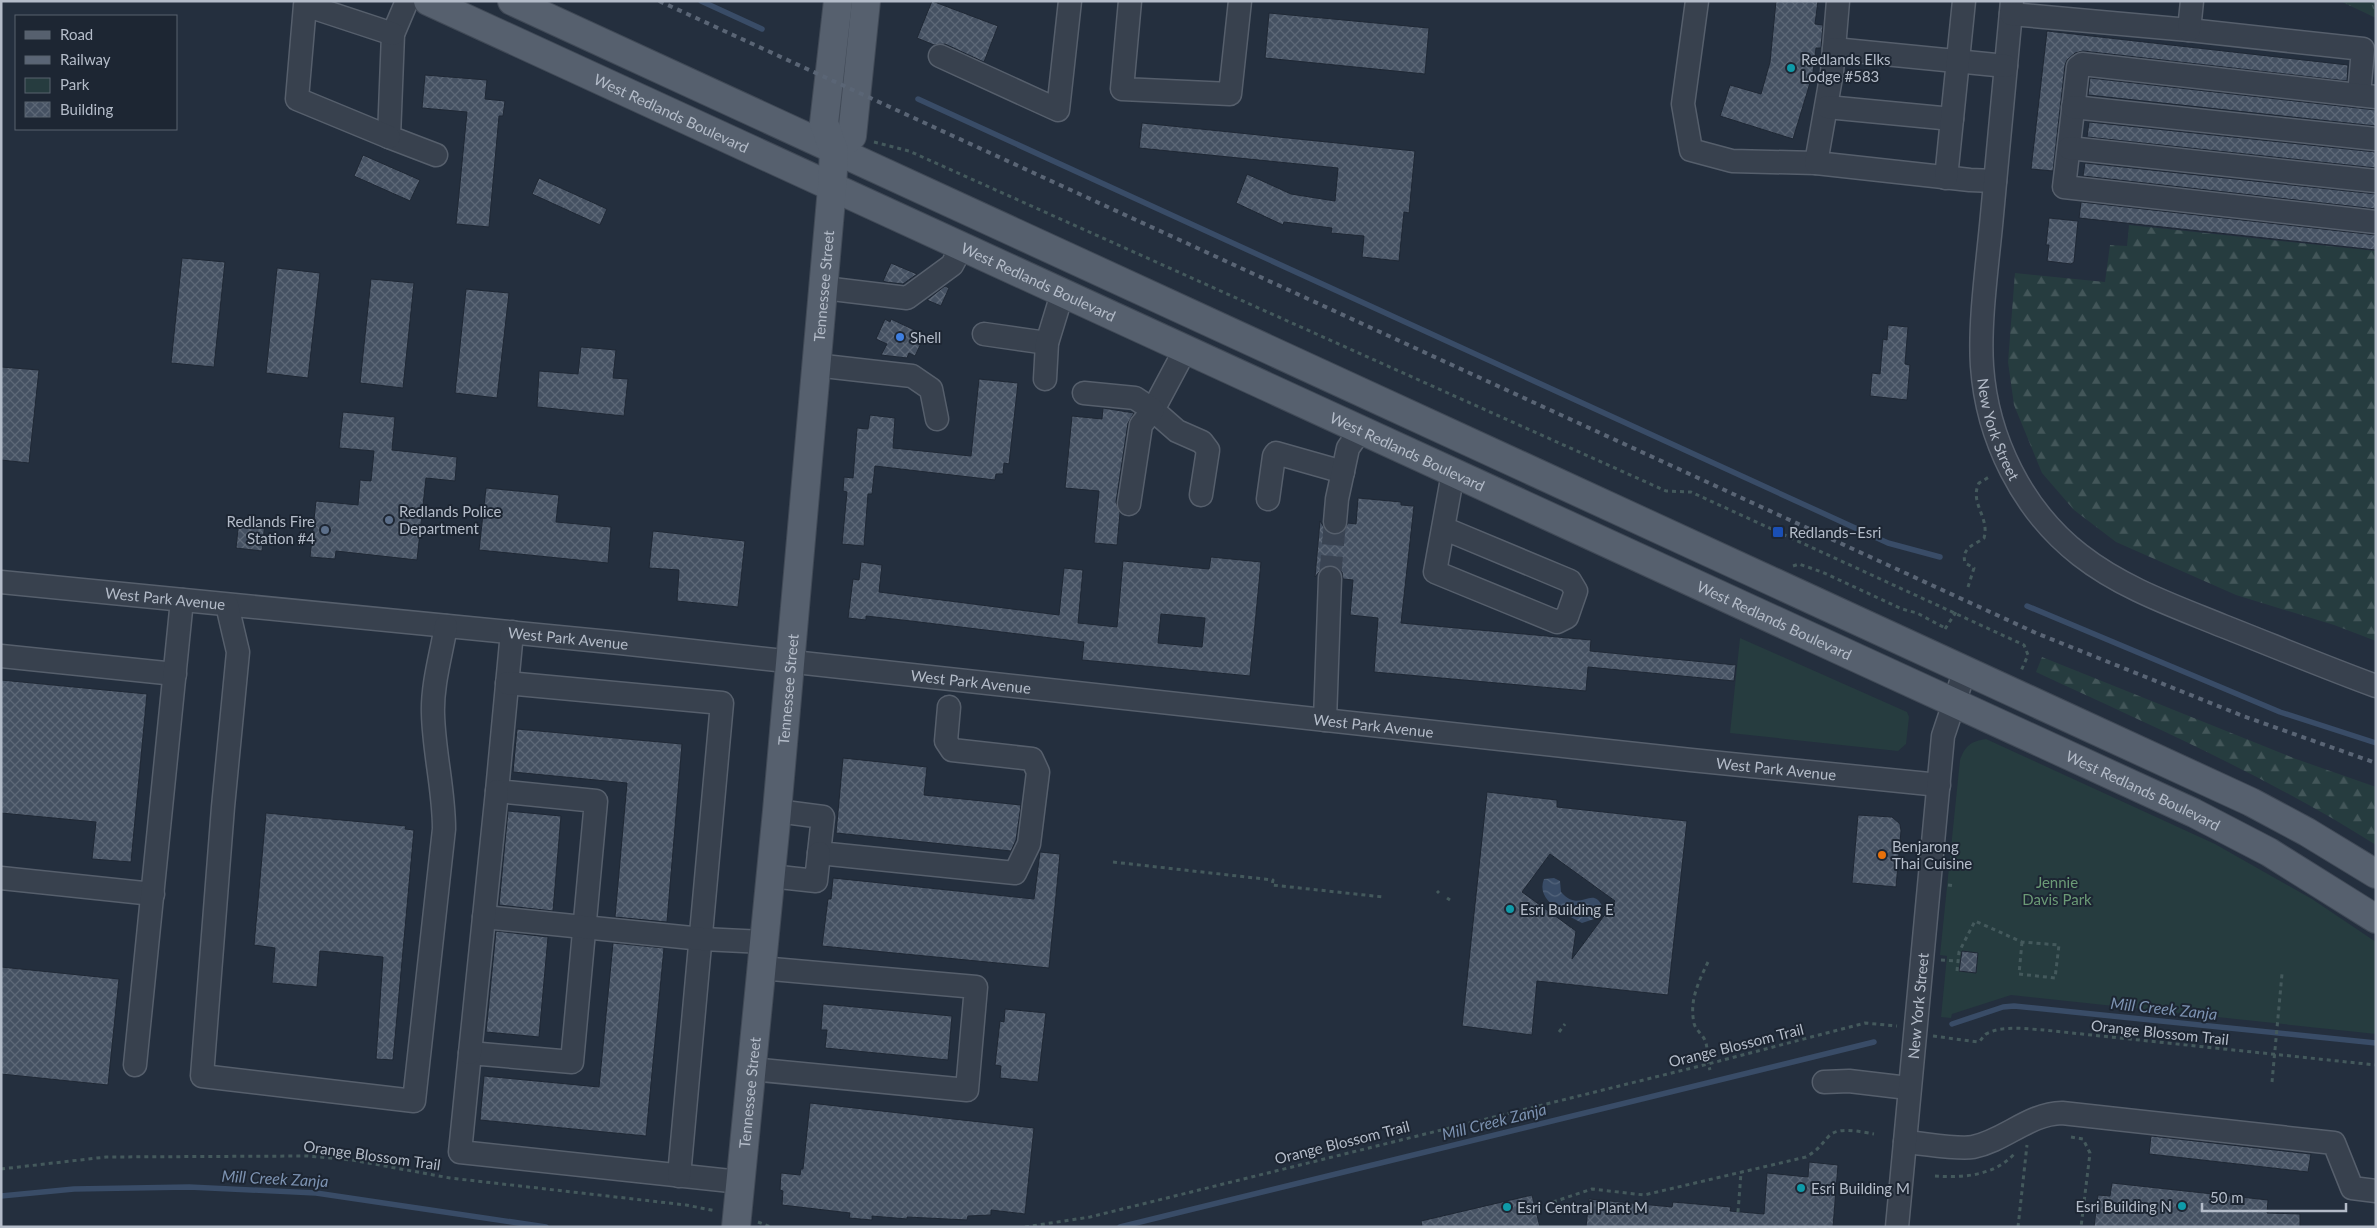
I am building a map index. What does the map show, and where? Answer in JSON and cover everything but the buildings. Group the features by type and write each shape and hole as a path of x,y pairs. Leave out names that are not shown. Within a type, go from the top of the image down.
{"main road":[{"name":"West Redlands Boulevard","path":"428,1 2202,818 2269,852 2376,919"},
{"path":"512,1 834,151 2251,802 2307,832 2376,874"},
{"name":"Tennessee Street","path":"736,1221 776,811 815,365 824,288 834,151 824,123 838,1"},
{"path":"834,151 852,136 866,1"}],"street":[{"path":"390,136 393,34 407,1"},
{"path":"940,56 1058,110 1070,1"},
{"path":"1130,1 1122,89 1230,94 1240,1"},
{"path":"1696,1 1683,104 1691,150 1732,161 1816,163 1946,178 1995,181"},
{"path":"1816,163 1827,107 1838,1"},
{"path":"1946,178 1964,1"},
{"path":"2189,30 2192,1"},
{"path":"393,34 305,5 297,99 436,154"},
{"path":"2012,8 2363,49 2367,96 2082,64 2078,67 2064,187 2376,222"},
{"name":"New York Street","path":"2012,8 1995,181 1983,328 1982,365 1987,398 1999,445 2017,481 2040,516 2080,555 2129,587 2332,670 2376,686"},
{"path":"1834,49 2006,66"},
{"path":"1827,107 1952,119"},
{"path":"2073,107 2376,139"},
{"path":"2069,148 2376,181"},
{"path":"824,288 907,298 952,266 961,248"},
{"path":"1045,379 1047,343 1062,294"},
{"path":"984,334 1047,343"},
{"path":"1129,504 1141,425 1153,410 1185,350"},
{"path":"815,365 912,376 931,389 937,419"},
{"path":"1084,393 1135,398 1177,430 1202,442 1208,450 1201,495"},
{"path":"1335,522 1337,499 1348,448 1360,431"},
{"path":"1268,499 1274,456 1276,454 1343,472"},
{"path":"1443,528 1570,581 1576,591 1567,617 1556,622 1435,572 1443,528 1453,473"},
{"path":"1325,720 1330,578"},
{"name":"West Park Avenue","path":"1,582 512,632 1691,760 1939,785"},
{"path":"136,1065 182,600"},
{"path":"228,605 238,652 222,807 202,1076 414,1101 444,829 444,798 435,748 433,712 446,626"},
{"path":"512,632 460,1152 740,1182"},
{"path":"1,656 175,674"},
{"name":"New York Street","path":"1897,1227 1908,1088 1943,736 1952,704 1965,670"},
{"path":"507,683 722,703 679,1176"},
{"path":"819,853 1015,873 1029,844 1038,772 1032,758 952,750 946,740 949,707"},
{"path":"470,1052 572,1062 596,801 497,791"},
{"path":"770,876 816,880 823,816 776,811"},
{"path":"1,878 153,894"},
{"path":"484,917 702,939 762,955 976,987 967,1090 751,1069"},
{"path":"1824,1082 1849,1081 1908,1088"},
{"path":"1904,1142 1972,1147 1996,1140 2033,1118 2047,1114 2062,1113 2334,1143 2352,1188 2376,1191"}],"path":[{"path":"874,142 909,151 1666,491 1691,492 1955,613 2024,645 2028,655 2021,671"},
{"path":"1968,587 1974,568 1965,563 1964,558 1969,546 1984,538 1986,531 1985,522 1975,496 1979,483 1989,476"},
{"path":"1784,586 1793,566 1799,564 1918,613 1945,628 1958,609"},
{"path":"1113,862 1273,880 1272,885 1383,897"},
{"path":"1957,971 1959,952 1975,921 2022,942 2059,946 2056,978 2019,974 2022,942"},
{"path":"1708,962 1695,989 1693,1012 1694,1023 1707,1044 1710,1070"},
{"path":"2272,1082 2282,974"},
{"name":"Orange Blossom Trail","path":"1025,1227 1090,1217 1708,1064 1865,1023 1898,1026"},
{"path":"1559,1032 1565,1024"},
{"name":"Orange Blossom Trail","path":"1947,1039 1980,1042 1986,1034 2015,1028 2376,1065"},
{"path":"1553,1202 1592,1189 1644,1196 1806,1157 1821,1148 1830,1135 1841,1130 1874,1134"},
{"path":"2071,1137 2083,1139 2090,1153 2081,1227"},
{"path":"2018,1227 2028,1141"},
{"name":"Orange Blossom Trail","path":"1,1169 106,1157 308,1156 352,1160 450,1178 686,1205 736,1221"},
{"path":"1738,1212 1741,1173"}],"green space":[{"path":"2340,1 2376,1 2376,18"},
{"path":"2129,225 2376,251 2376,641 2334,625 2236,595 2116,542 2074,510 2042,473 2014,405 2008,362 2015,273 2105,282 2110,245 2127,246"},
{"path":"1740,638 1907,712 1909,717 1906,744 1898,751 1730,733"},
{"path":"2042,657 2296,759 2376,787 2376,845 2293,796 2251,774 2166,732 2036,672"},
{"name":"Jennie Davis Park","path":"1986,739 2215,844 2312,899 2376,942 2376,1034 2011,995 1952,1014 1951,1018 1941,1017 1947,956 1940,955 1960,760 1969,745"}],"water":[{"path":"1554,878 1560,881 1561,892 1574,901 1590,898 1598,900 1602,906 1597,918 1582,923 1554,906 1544,894 1542,887 1544,879"}],"waterway":[{"path":"701,1 762,29"},
{"path":"918,99 1888,543 1940,557"},
{"path":"2027,606 2280,712 2376,743"},
{"name":"Mill Creek Zanja","path":"1952,1024 2003,1007 2014,1006 2376,1043"},
{"name":"Mill Creek Zanja","path":"1120,1227 1874,1042"},
{"name":"Mill Creek Zanja","path":"1,1196 74,1189 189,1187 316,1193 546,1227"}],"tunnel":[{"path":"1330,578 1335,522"}],"railway":[{"path":"659,1 2036,633 2243,716 2376,763"}],"place":[{"name":"Redlands Elks Lodge #583","path":"1791,68"},
{"name":"Shell","path":"900,337"},
{"name":"Redlands Police Department","path":"389,520"},
{"name":"Redlands Fire Station #4","path":"325,530"},
{"name":"Redlands–Esri","path":"1778,532"},
{"name":"Benjarong Thai Cuisine","path":"1882,855"},
{"name":"Esri Building E","path":"1510,909"},
{"name":"Esri Building M","path":"1801,1188"},
{"name":"Esri Building N","path":"2182,1206"},
{"name":"Esri Central Plant M","path":"1507,1207"}]}
